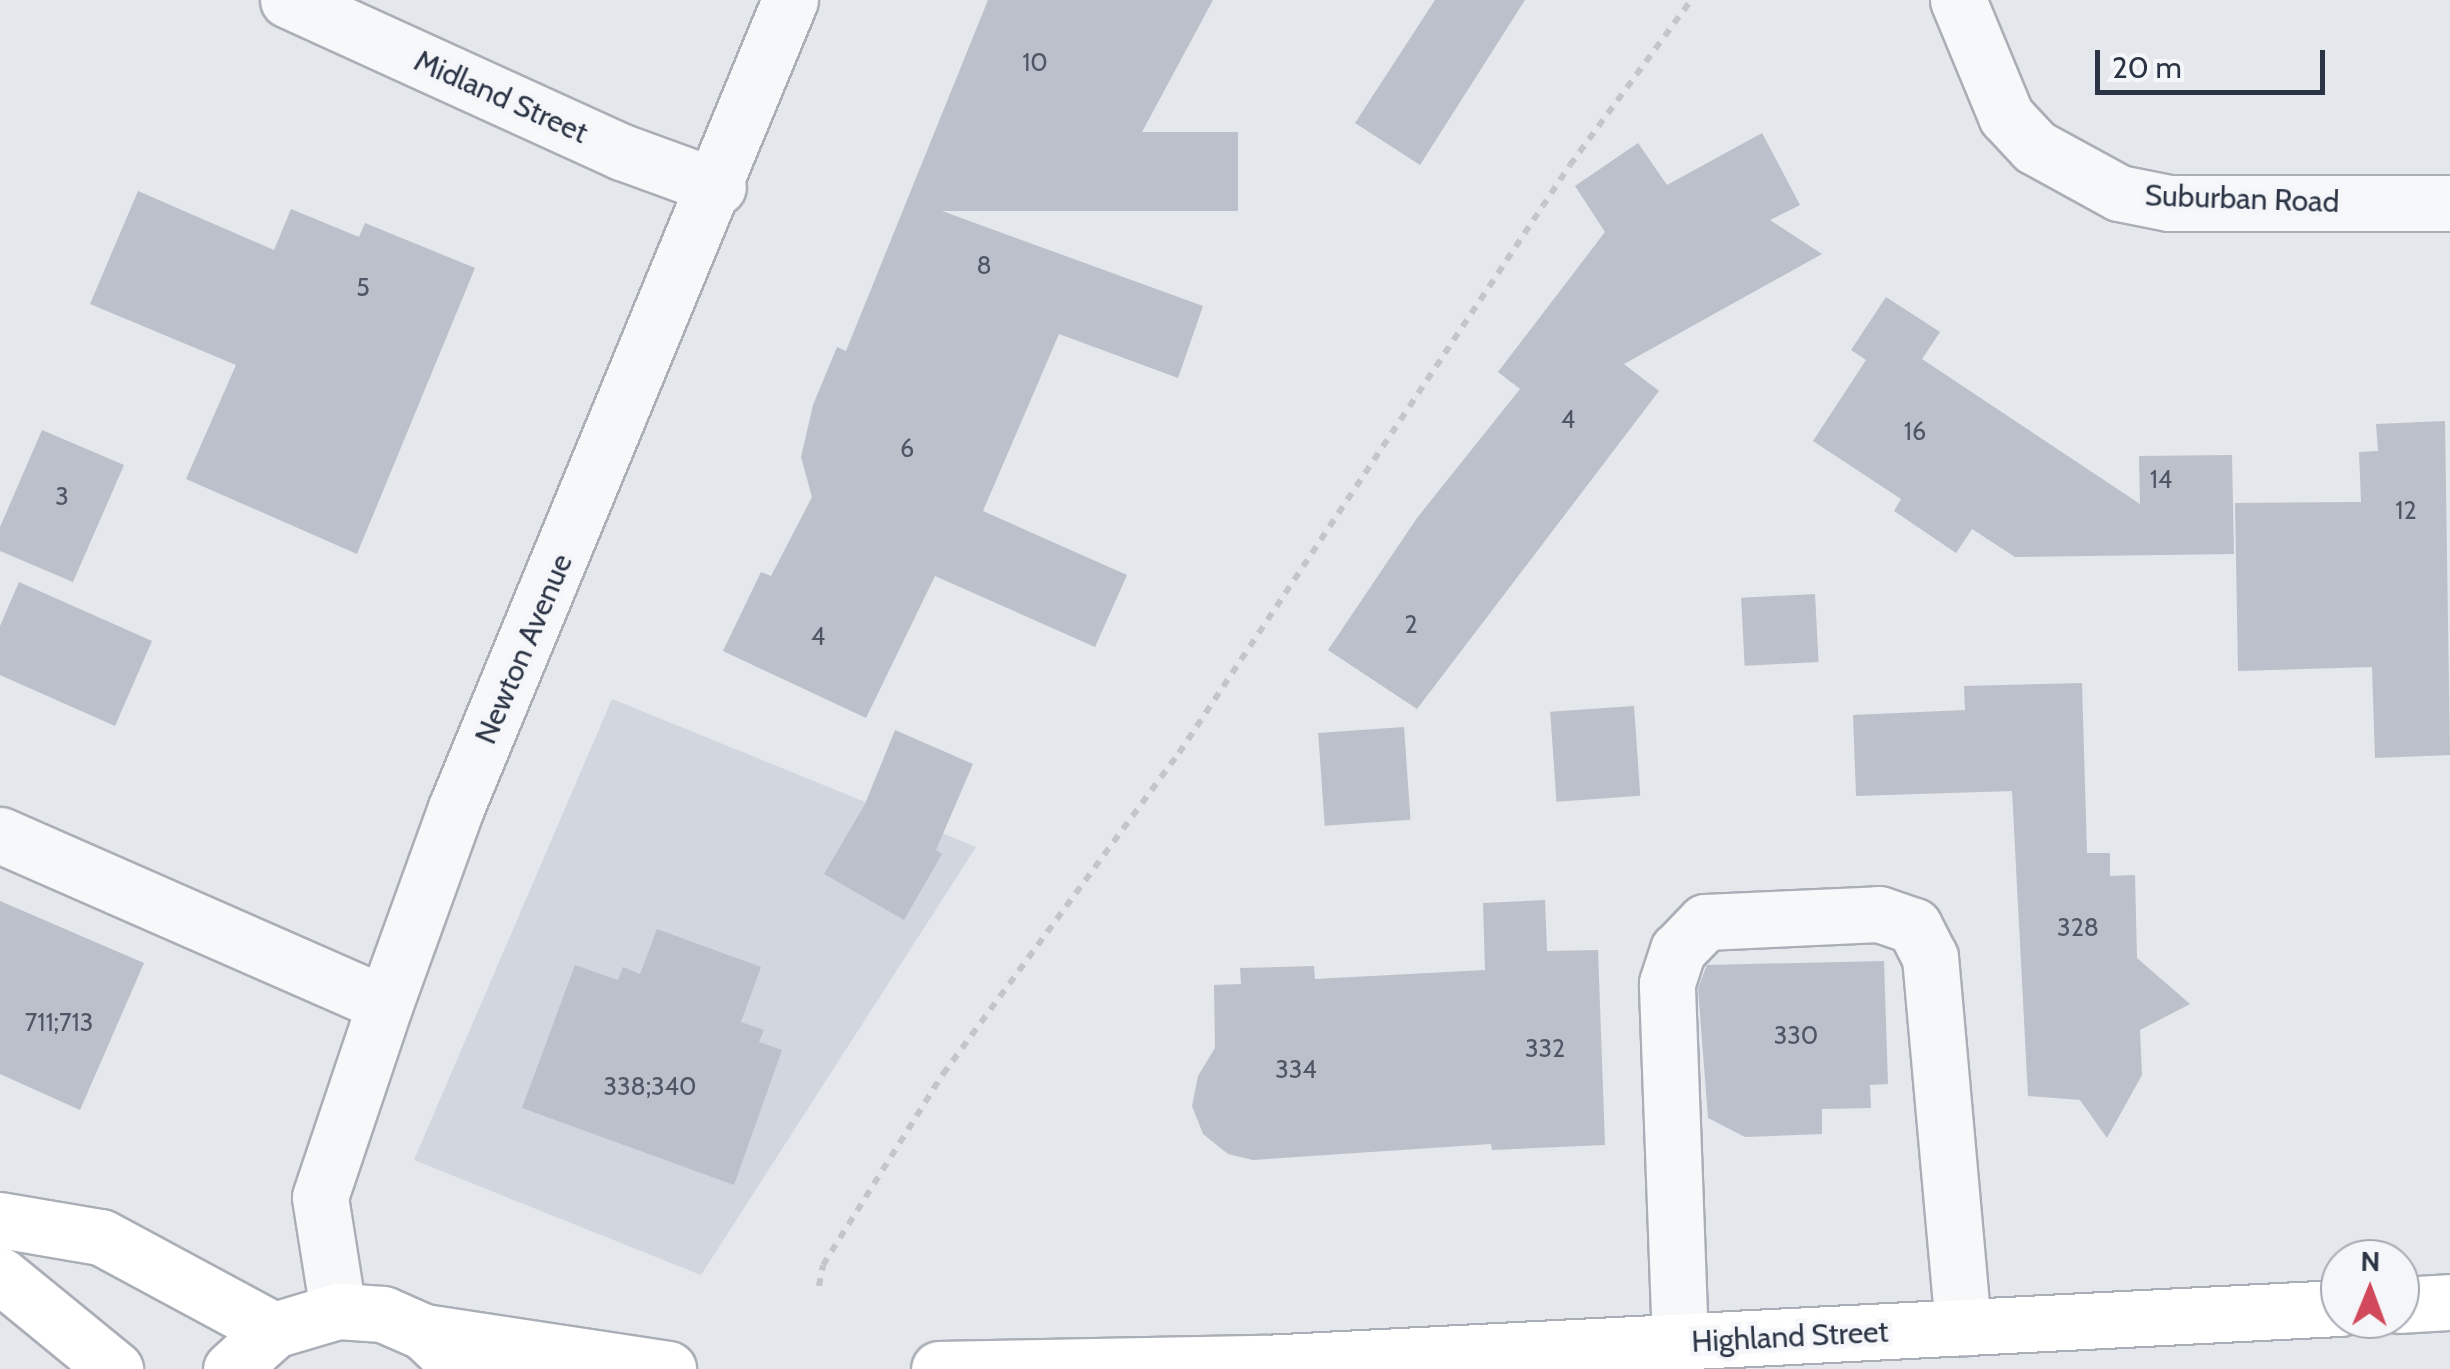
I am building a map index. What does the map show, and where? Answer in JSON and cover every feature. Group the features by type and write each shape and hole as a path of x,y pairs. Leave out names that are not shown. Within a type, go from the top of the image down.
{"main road":[{"path":"0,1220 100,1236 274,1330"},
{"path":"0,1275 115,1369"},
{"path":"2420,1304 2450,1302"},
{"name":"Highland Street","path":"940,1369 1264,1363 2320,1309"},
{"path":"232,1369 274,1330 338,1311 383,1314 424,1332 668,1369"},
{"path":"424,1332 463,1369"}],"street":[{"name":"Midland Street","path":"288,0 622,152 718,187"},
{"name":"Newton Avenue","path":"338,1311 320,1197 385,1004 456,808 718,187 790,0"},
{"name":"Suburban Road","path":"1958,0 2006,116 2035,147 2120,194 2168,203 2450,204"},
{"path":"0,835 385,1004"},
{"path":"1680,1342 1667,983 1678,950 1705,922 1763,919 1879,914 1914,926 1930,957 1963,1328"}],"path":[{"path":"819,1286 823,1264 943,1074 1178,753 1570,165 1691,0"}],"shaded area":[{"path":"612,699 976,847 701,1275 414,1160"}],"building":[{"path":"988,0 1213,0 1142,132 1238,132 1238,211 942,211 1203,306 1178,378 1059,334 983,511 1127,575 1095,647 935,576 866,718 723,651 761,572 771,576 812,497 801,457 813,405 837,347 846,351"},
{"path":"1435,0 1525,0 1420,165 1355,123"},
{"path":"1762,133 1800,205 1770,220 1822,254 1624,364 1659,391 1417,709 1328,650 1417,518 1520,389 1498,372 1605,232 1575,186 1638,143 1667,185"},
{"path":"138,191 274,250 291,209 359,237 365,223 475,268 357,554 186,479 236,365 90,304"},
{"path":"1886,297 1940,332 1922,359 2140,504 2139,456 2232,455 2234,554 2015,557 1972,529 1956,553 1894,511 1901,499 1813,441 1866,360 1851,350"},
{"path":"2445,421 2450,755 2375,758 2372,667 2238,671 2235,503 2361,502 2359,452 2378,451 2376,424"},
{"path":"42,430 124,465 73,582 0,551 0,527"},
{"path":"19,582 152,641 115,726 0,675 0,626"},
{"path":"1815,594 1819,662 1745,666 1741,598"},
{"path":"2082,683 2087,853 2110,853 2110,876 2135,875 2137,958 2190,1004 2140,1030 2142,1075 2107,1138 2080,1100 2028,1096 2012,791 1856,796 1853,715 1965,710 1964,686"},
{"path":"1634,706 1640,796 1556,802 1550,712"},
{"path":"1404,727 1410,820 1325,826 1318,733"},
{"path":"895,730 973,764 936,850 942,854 904,920 824,874 865,804"},
{"path":"1545,900 1547,951 1598,950 1605,1145 1492,1150 1491,1144 1253,1160 1228,1154 1203,1134 1192,1106 1198,1076 1215,1048 1214,985 1241,984 1240,968 1314,966 1315,979 1485,970 1483,903"},
{"path":"0,901 144,963 80,1110 0,1074"},
{"path":"657,929 761,967 741,1022 764,1030 759,1042 782,1050 734,1185 522,1108 575,965 618,980 623,967 640,974"},
{"path":"1884,961 1888,1084 1870,1085 1871,1108 1822,1109 1822,1134 1745,1137 1708,1118 1698,988 1707,965"}]}
